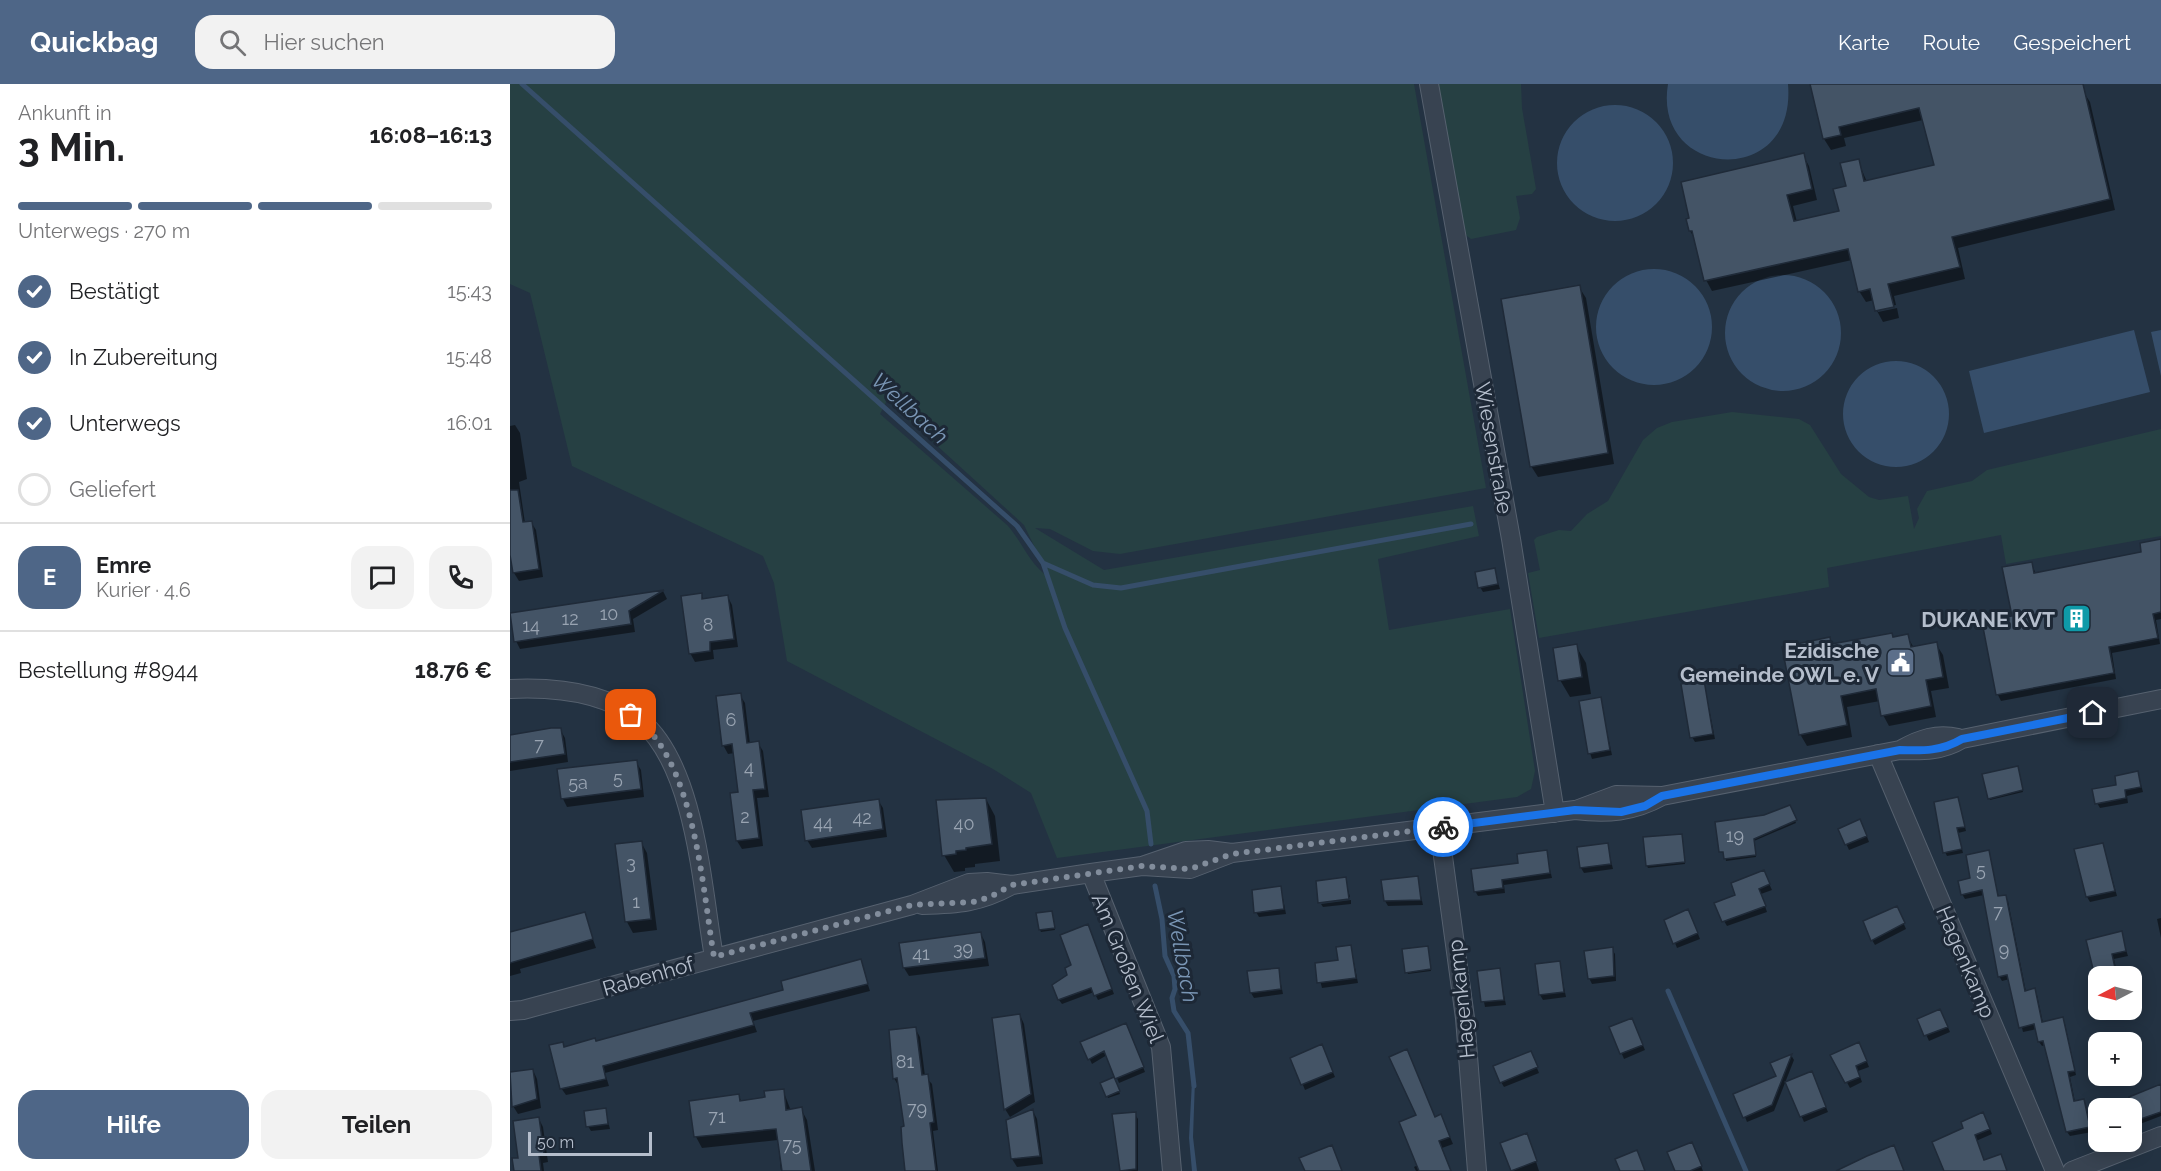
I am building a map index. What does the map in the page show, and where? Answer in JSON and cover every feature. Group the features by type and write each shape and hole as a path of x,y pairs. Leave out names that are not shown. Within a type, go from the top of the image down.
{"street":[{"name":"Wiesenstraße","path":"1429,84 1511,538 1555,813"},
{"path":"510,689 558,690 590,696 620,708 641,722 656,739 669,758 689,812 714,957"},
{"name":"Rabenhof","path":"514,1013 912,905 969,883 987,882 1012,885 1142,866 1186,851 1208,850 1232,854 1575,810 1621,812 1645,806 1662,796 1900,750 1928,752 1950,746 1962,739 2161,699"},
{"name":"Hagenkamp","path":"1878,754 2055,1171"},
{"name":"Hagenkamp","path":"1439,827 1464,1010 1477,1171"},
{"name":"Am Großen Wiel","path":"1091,873 1161,1047 1173,1171"},
{"path":"2072,1171 2161,1136"}],"green space":[{"path":"510,84 1414,84 1486,488 1120,554 1093,551 1050,529 1035,528 1104,570 1473,506 1479,536 1378,559 1389,630 1510,609 1535,771 1531,789 1517,797 1057,858 1031,793 993,769 787,661 774,583 763,556 572,466 530,293 510,284","holes":["887,400 1024,525 1049,577 1031,560 1007,525 880,414"]},
{"path":"1437,84 1521,84 1522,108 1536,189 1532,194 1516,196 1520,218 1516,230 1471,239 1463,233"},
{"path":"1732,412 1799,419 1810,425 1841,474 1869,497 1879,500 1908,496 1914,529 1919,518 1917,509 1927,491 1972,481 1987,470 2161,429 2161,536 2006,564 2001,535 1827,568 1829,587 1539,638 1528,573 1540,570 1534,540 1559,530 1571,531 1587,514 1608,501 1643,440 1657,428 1672,422"}],"water":[{"path":"1668,84 1788,84 1785,118 1771,142 1750,156 1725,159 1701,154 1681,139 1669,116"},
{"path":"1615,105 1637,109 1656,122 1669,141 1673,163 1669,185 1656,204 1637,217 1615,221 1593,217 1574,204 1561,185 1557,163 1561,141 1574,122 1593,109"},
{"path":"1654,269 1676,273 1695,286 1708,305 1712,327 1708,349 1695,368 1676,381 1654,385 1632,381 1613,368 1600,349 1596,327 1600,305 1613,286 1632,273"},
{"path":"1783,275 1805,279 1824,292 1837,311 1841,333 1837,355 1824,374 1805,387 1783,391 1761,387 1742,374 1729,355 1725,333 1729,311 1742,292 1761,279"},
{"path":"2134,330 2150,392 1984,433 1969,371"},
{"path":"2161,330 2161,376 2151,332"},
{"path":"1896,361 1916,365 1933,377 1945,394 1949,414 1945,434 1933,451 1916,463 1896,467 1876,463 1859,451 1847,434 1843,414 1847,394 1859,377 1876,365"},
{"path":"1195,1080 1193,1137 1197,1171 1192,1171 1189,1138 1192,1081"}],"building":[{"path":"1810,84 2083,84 2110,199 1952,237 1960,267 1888,284 1894,307 1875,311 1870,289 1858,292 1848,249 1704,281 1692,231 1689,231 1686,219 1689,218 1681,182 1804,153 1812,189 1787,195 1794,221 1839,211 1833,189 1846,186 1840,163 1859,159 1864,181 1934,165 1919,108 1839,127 1841,135 1823,139"},
{"path":"1580,285 1608,453 1530,467 1501,299"},
{"path":"510,490 518,490 523,522 532,521 539,569 513,573 510,555"},
{"name":"DUKANE KVT","path":"2161,539 2161,612 2153,614 2158,638 2109,647 2114,673 1996,695 1982,622 2012,616 2002,567 2032,562 2034,573 2141,552 2140,543"},
{"path":"1495,568 1498,584 1478,588 1475,572"},
{"path":"664,590 629,611 631,624 514,642 510,613"},
{"path":"702,593 702,599 728,595 734,639 710,642 710,651 689,654 681,596"},
{"path":"1892,633 1893,637 1908,634 1911,647 1937,642 1943,677 1926,680 1931,706 1881,716 1876,689 1841,696 1847,725 1799,735 1782,647 1830,637 1831,644"},
{"path":"1577,644 1582,677 1558,681 1553,648"},
{"path":"1704,680 1713,734 1690,738 1681,684"},
{"path":"741,693 747,743 759,741 765,789 753,790 759,838 736,841 730,793 738,792 732,744 722,746 716,696"},
{"path":"1601,697 1610,750 1588,754 1579,701"},
{"path":"561,728 565,754 510,762 510,735"},
{"path":"637,760 641,789 561,799 557,769"},
{"path":"2018,766 2023,790 1988,799 1982,774"},
{"path":"2138,771 2141,787 2125,790 2126,798 2095,804 2092,789 2116,785 2115,776"},
{"path":"1958,797 1965,827 1957,828 1962,849 1943,853 1934,802"},
{"path":"986,798 992,844 966,848 966,850 956,851 956,854 942,856 936,800"},
{"path":"879,799 883,829 805,841 801,810"},
{"path":"1790,805 1797,820 1754,839 1756,855 1724,859 1723,852 1719,852 1715,822 1764,815"},
{"path":"1860,819 1867,836 1845,845 1838,829"},
{"path":"1682,834 1685,862 1646,866 1643,837"},
{"path":"642,841 651,919 625,922 615,844"},
{"path":"1608,843 1611,864 1580,868 1577,847"},
{"path":"2103,843 2115,891 2086,897 2074,849"},
{"path":"1547,850 1550,873 1502,880 1503,888 1474,892 1471,869 1518,863 1517,854"},
{"path":"1989,850 1998,896 2006,895 2025,991 2035,988 2042,1022 2063,1017 2075,1071 2068,1072 2074,1101 2084,1099 2088,1127 2066,1132 2043,1041 2038,1042 2034,1024 2019,1028 2007,975 1998,977 1982,890 1961,895 1958,881 1970,878 1966,855"},
{"path":"1764,870 1770,884 1759,889 1766,906 1722,922 1714,903 1735,895 1731,883"},
{"path":"1418,876 1421,900 1384,901 1381,880"},
{"path":"1346,877 1349,899 1318,903 1316,881"},
{"path":"1281,886 1284,909 1254,913 1252,890"},
{"path":"1897,906 1905,923 1871,941 1863,921"},
{"path":"1688,909 1698,933 1673,944 1664,920"},
{"path":"1052,911 1055,928 1039,930 1036,913"},
{"path":"585,912 593,939 510,963 510,932"},
{"path":"1088,924 1112,989 1094,996 1091,988 1058,1000 1052,985 1067,975 1065,968 1071,965 1060,935"},
{"path":"2122,931 2126,951 2112,954 2115,966 2092,966 2086,940"},
{"path":"981,932 985,958 903,968 899,943"},
{"path":"1351,945 1356,978 1317,983 1315,963 1338,960 1336,947"},
{"path":"1428,946 1431,969 1405,973 1402,949"},
{"path":"1613,947 1614,976 1588,979 1584,951"},
{"path":"861,959 868,984 750,1013 754,1025 603,1066 606,1079 560,1089 549,1045 563,1042 564,1047 595,1038 596,1041 783,990 781,981"},
{"path":"1560,961 1564,992 1539,995 1535,964"},
{"path":"1279,968 1281,989 1250,993 1247,971"},
{"path":"1500,968 1504,1000 1481,1002 1477,971"},
{"path":"1940,1009 1948,1027 1924,1036 1917,1019"},
{"path":"1020,1014 1031,1094 1004,1110 992,1018"},
{"path":"1632,1018 1643,1045 1620,1054 1609,1027"},
{"path":"1126,1023 1144,1067 1115,1079 1104,1051 1088,1060 1080,1042"},
{"path":"916,1027 922,1075 928,1074 934,1122 930,1123 936,1171 905,1171 901,1127 904,1126 897,1078 893,1079 889,1030"},
{"path":"1859,1042 1867,1061 1856,1066 1860,1077 1845,1083 1830,1055"},
{"path":"1322,1044 1333,1072 1301,1085 1290,1058"},
{"path":"1407,1049 1435,1117 1441,1114 1450,1137 1439,1141 1451,1171 1419,1171 1399,1122 1416,1115 1389,1057"},
{"path":"1531,1051 1538,1067 1500,1083 1493,1066"},
{"path":"1792,1054 1772,1105 1743,1118 1733,1094 1776,1076 1770,1063"},
{"path":"533,1069 537,1099 512,1107 510,1072"},
{"path":"1812,1071 1826,1107 1800,1117 1785,1082"},
{"path":"1114,1077 1120,1091 1106,1097 1100,1083"},
{"path":"2161,1084 2161,1112 2142,1119 2142,1098 2129,1097"},
{"path":"784,1089 786,1110 802,1107 811,1171 782,1171 776,1129 694,1137 689,1101 739,1094 740,1101 765,1097 764,1091"},
{"path":"606,1108 608,1124 586,1127 584,1111"},
{"path":"1033,1109 1040,1156 1011,1159 1006,1120"},
{"path":"1136,1112 1136,1169 1120,1171 1112,1114"},
{"path":"1983,1112 1990,1129 1975,1135 1984,1160 2001,1154 2007,1171 1944,1171 1932,1142 1963,1128 1961,1122"},
{"path":"539,1117 544,1154 539,1155 541,1171 514,1171 512,1158 518,1158 513,1121"},
{"path":"1527,1133 1537,1161 1511,1171 1500,1143"},
{"path":"1692,1142 1702,1166 1690,1171 1675,1171 1667,1152"},
{"path":"1332,1145 1342,1171 1305,1171 1299,1158"},
{"path":"1894,1145 1904,1171 1836,1171 1867,1156"},
{"path":"1637,1150 1645,1171 1620,1171 1615,1159"}],"waterway":[{"name":"Wellbach","path":"522,84 1017,526 1043,563 1065,628 1147,811 1151,844"},
{"path":"1043,563 1093,585 1121,588 1471,524"},
{"name":"Wellbach","path":"1155,886 1162,919 1165,956 1174,976 1175,989 1172,998 1174,1011 1188,1033 1194,1086"},
{"path":"1668,991 1746,1171"}],"way so far":[{"path":"631,715 641,722 669,758 685,796 714,957 912,905 973,902 990,897 1012,885 1142,866 1166,870 1190,869 1210,864 1232,854 1443,827"}],"place":[{"name":"DUKANE KVT","path":"2076,619"},
{"name":"Ezidische Gemeinde OWL e. V","path":"1900,662"}],"route":[{"path":"1443,827 1575,810 1594,813 1621,812 1645,806 1662,796 1900,750 1928,752 1950,746 1962,739 2093,713"}]}
